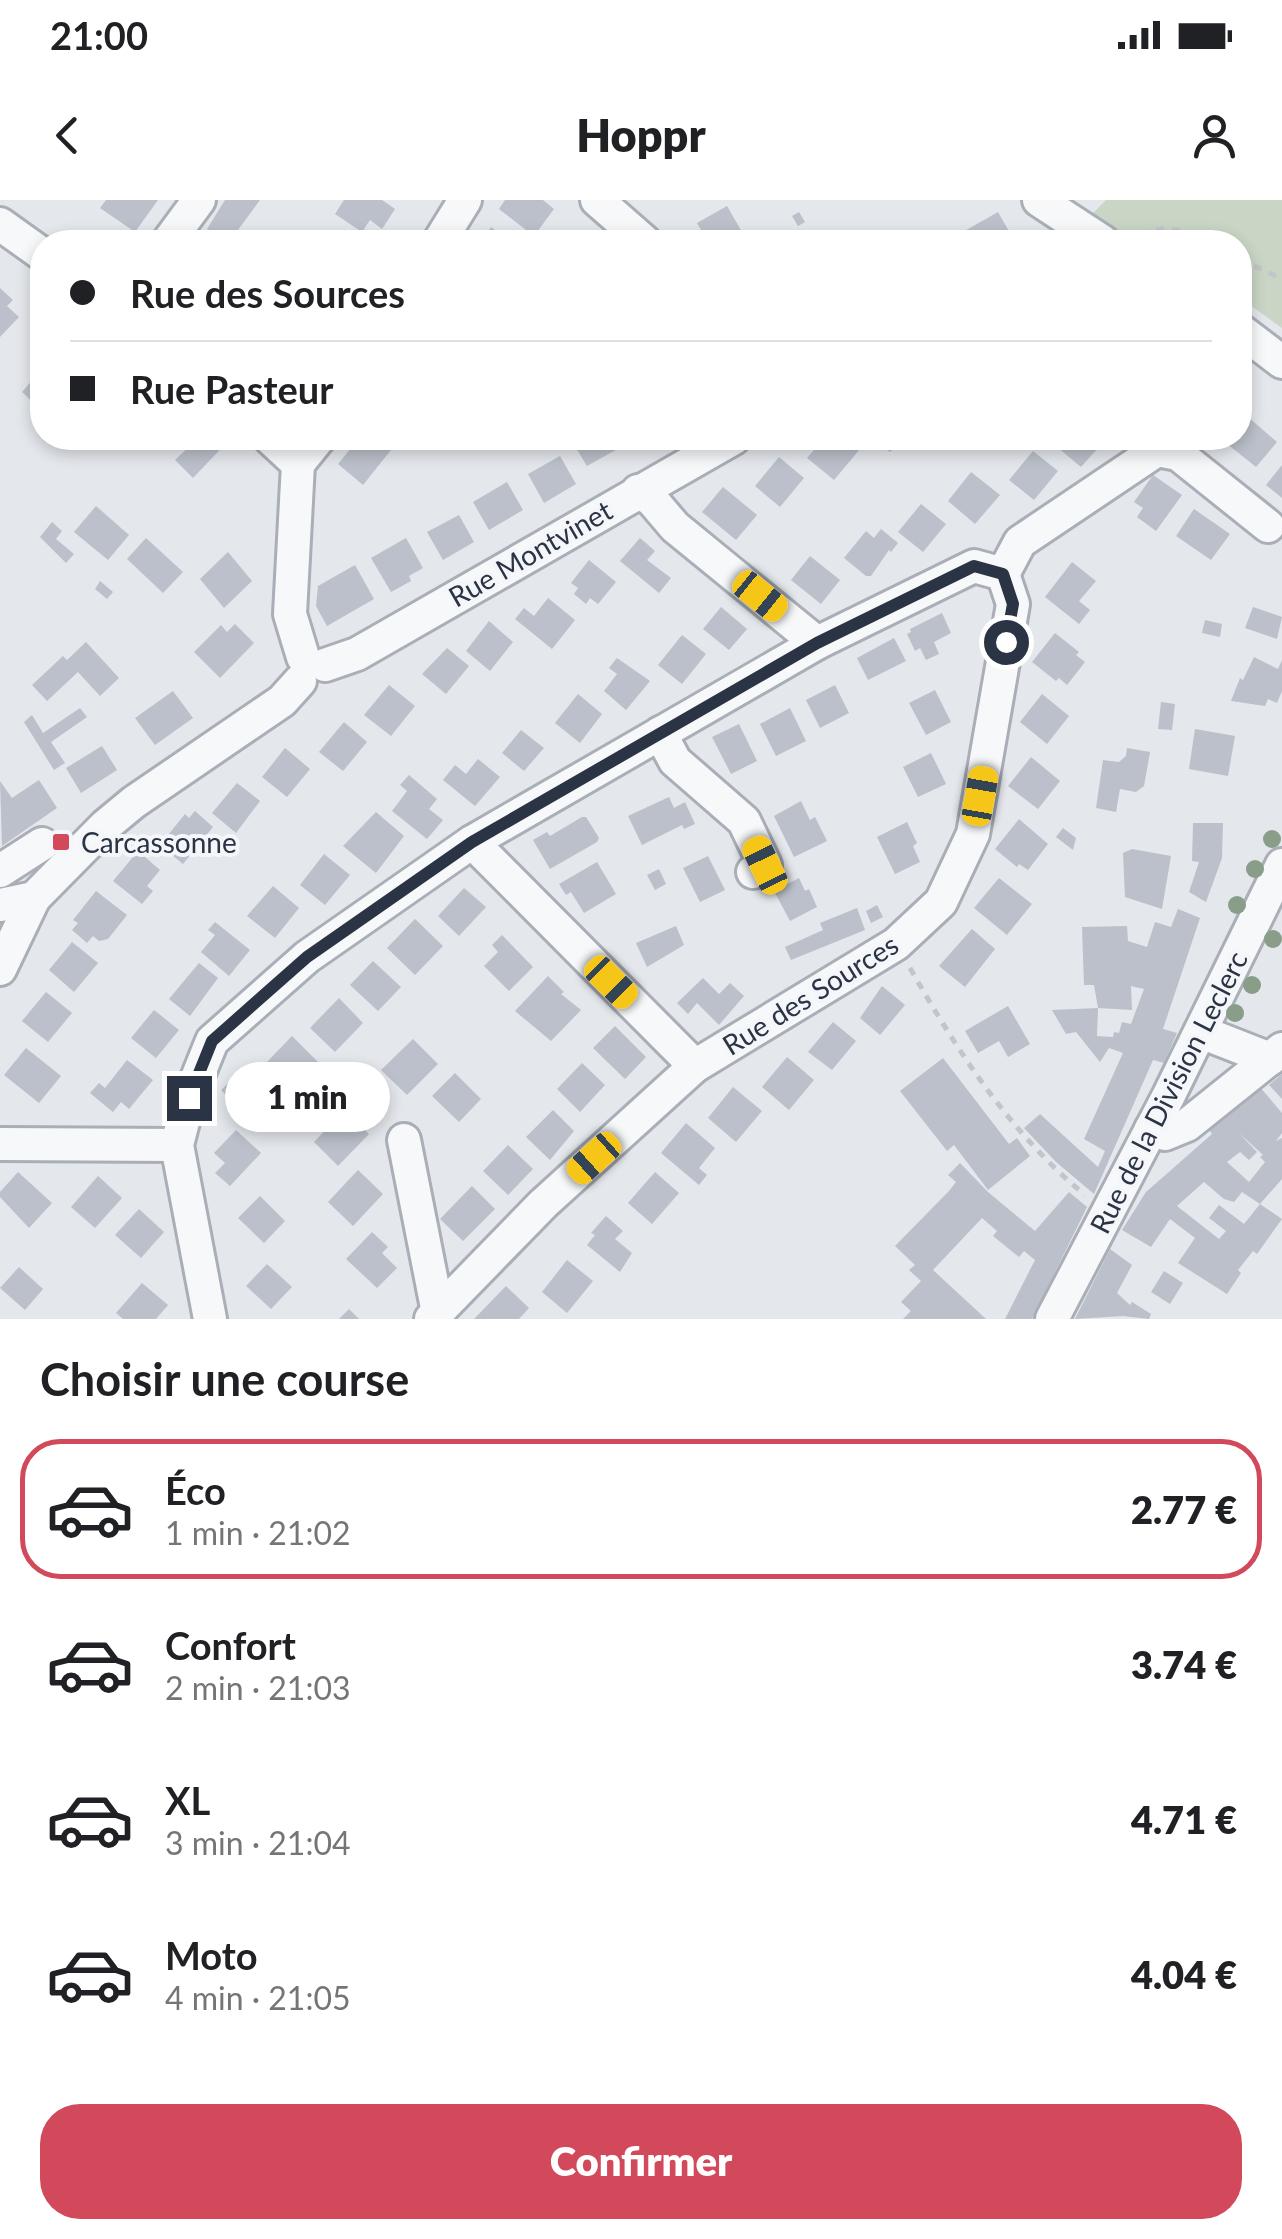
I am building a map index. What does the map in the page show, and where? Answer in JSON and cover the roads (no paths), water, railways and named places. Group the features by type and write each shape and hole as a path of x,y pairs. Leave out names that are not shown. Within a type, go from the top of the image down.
{"street":[{"path":"177,230 199,200"},
{"path":"446,230 465,200"},
{"path":"597,200 632,230"},
{"path":"1039,200 1078,230"},
{"path":"2,228 30,246"},
{"path":"1252,339 1282,362"},
{"path":"283,450 298,464"},
{"path":"309,450 298,464 290,614 310,668"},
{"name":"Rue Montvinet","path":"0,969 34,898 104,826 282,701 310,668 357,654 712,450"},
{"path":"210,1319 177,1145 189,1098 212,1041 307,957 472,842 817,643 974,566 1003,574 1020,542 1157,450 1178,454 1268,526"},
{"path":"638,491 652,500 675,527 817,643"},
{"name":"Rue des Sources","path":"434,1316 543,1204 694,1066 896,944 941,902 973,834 1013,604 1003,574"},
{"path":"660,733 675,761 744,821 765,865 753,872"},
{"path":"472,842 694,1066"},
{"path":"0,871 42,844"},
{"name":"Rue de la Division Leclerc","path":"1052,1319 1152,1129 1282,865"},
{"path":"0,905 34,898"},
{"path":"1201,1032 1276,1054"},
{"path":"1152,1129 1165,1134 1187,1125 1276,1054"},
{"path":"404,1140 434,1316"},
{"path":"0,1144 177,1145"}],"place":[{"name":"Carcassonne","path":"61,842"}]}
